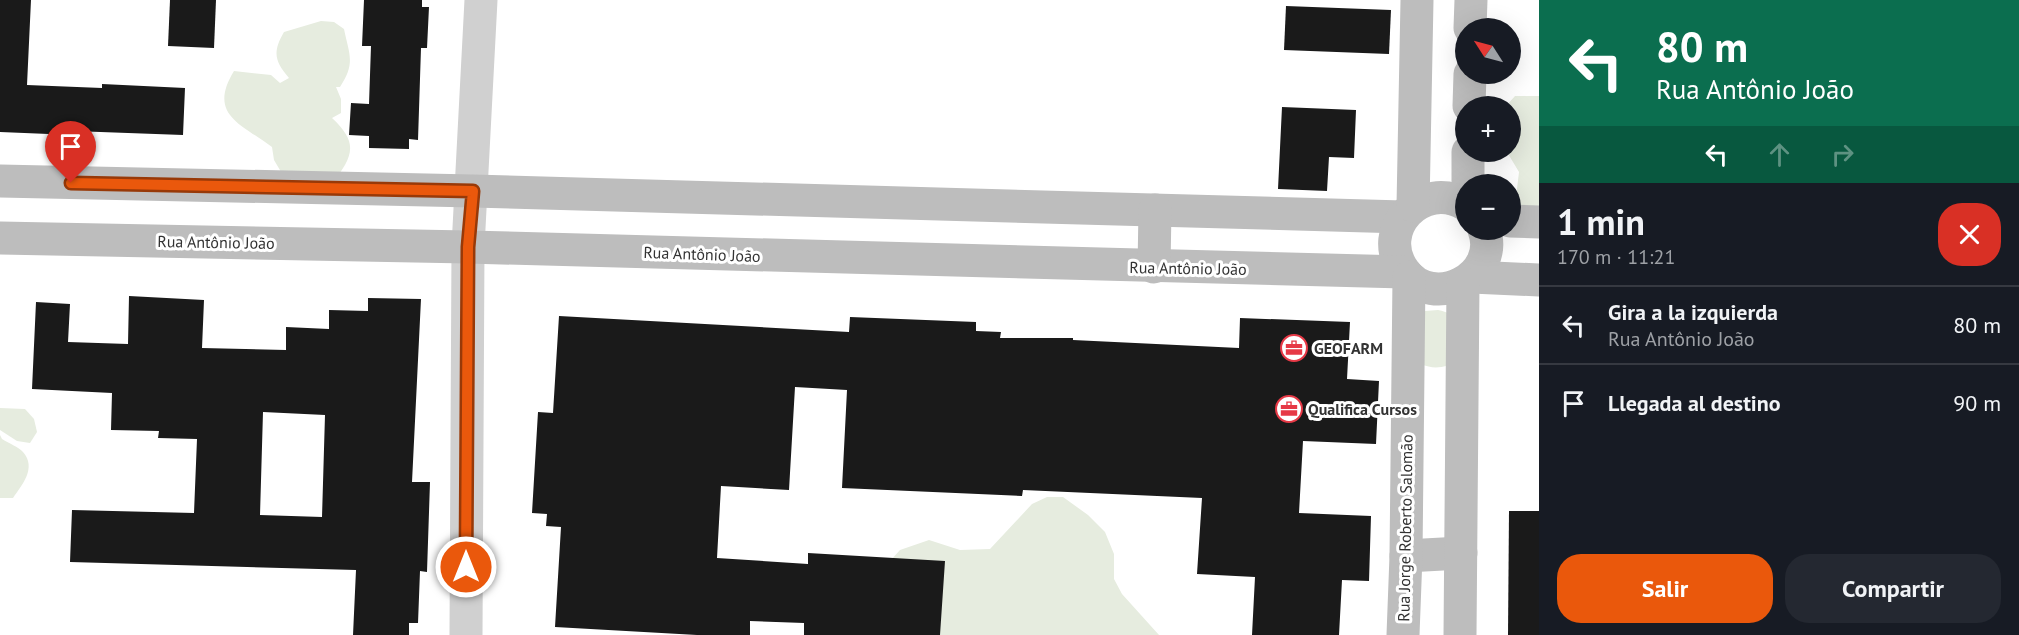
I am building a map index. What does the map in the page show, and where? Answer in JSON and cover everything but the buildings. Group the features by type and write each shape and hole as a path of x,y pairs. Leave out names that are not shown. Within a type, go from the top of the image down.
{"main road":[{"path":"1408,211 1417,0"},
{"path":"1470,18 1471,0"},
{"path":"0,181 473,191 1155,210 1408,211"},
{"path":"1455,199 1443,197 1428,199 1408,211 1396,230 1394,245 1397,259 1407,275 1430,289 1445,289 1468,280 1539,280"},
{"path":"1154,267 1155,210"},
{"path":"1521,221 1539,222"},
{"name":"Rua Antônio João","path":"0,238 468,247 1407,275"},
{"path":"1460,635 1468,280 1481,265 1486,251 1485,240"},
{"name":"Rua Jorge Roberto Salomão","path":"1403,635 1406,556 1407,275"},
{"path":"1406,556 1461,553"}],"street":[{"path":"466,635 468,247 473,191 481,0"}],"shaded area":[{"path":"321,21 334,22 344,29 348,45 350,65 340,87 336,87 341,99 341,113 332,118 347,135 350,151 344,166 332,184 287,182 274,160 272,147 232,117 226,108 224,98 234,71 271,75 280,83 289,78 278,62 277,56 278,46 284,32"},
{"path":"1521,96 1539,96 1539,219 1521,206 1521,174 1513,162 1521,162"},
{"path":"1438,310 1466,323 1475,334 1479,349 1444,367 1429,367 1421,364 1419,314"},
{"path":"0,408 25,409 34,419 37,432 30,443 17,441 0,430"},
{"path":"0,435 2,439 23,452 29,464 27,476 13,498 0,498"},
{"path":"1047,497 1063,497 1088,515 1105,532 1114,554 1114,579 1122,594 1159,635 915,635 879,573 900,550 929,540 960,550 990,549 1032,504"}],"place":[{"name":"GEOFARM","path":"1294,348"},
{"name":"Qualifica Cursos","path":"1289,409"}],"route":[{"path":"71,183 473,191 468,247 466,567"}]}
